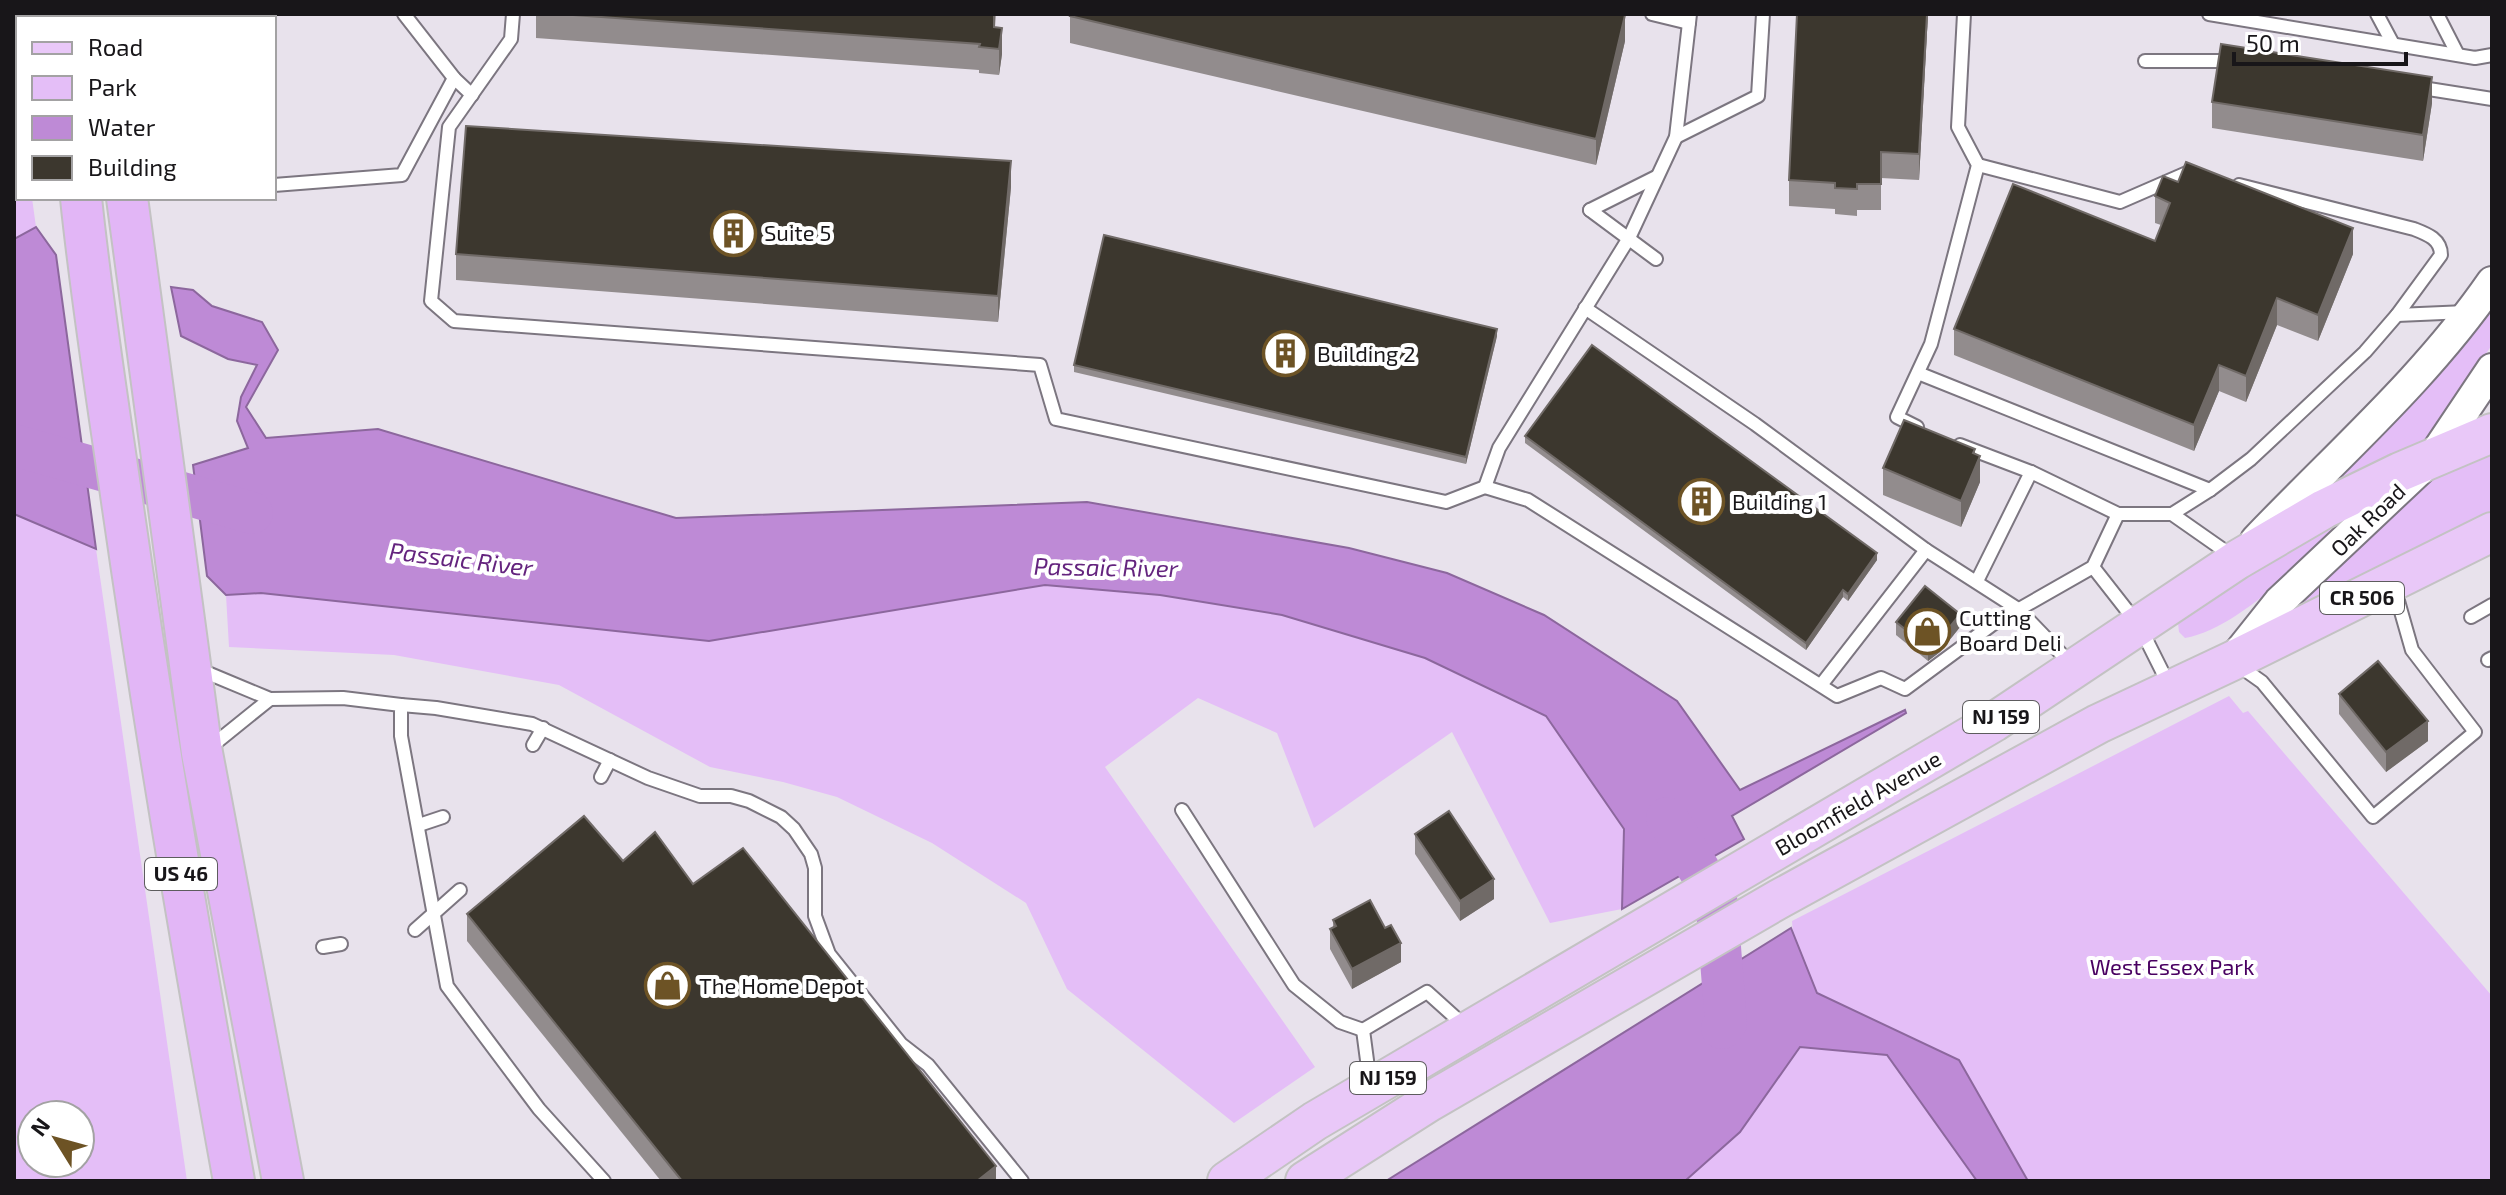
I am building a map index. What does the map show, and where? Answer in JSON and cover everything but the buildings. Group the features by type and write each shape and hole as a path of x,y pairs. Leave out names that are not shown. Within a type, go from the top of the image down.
{"highway":[{"name":"US 46","path":"81,200 131,567 234,1181"},
{"name":"US 46","path":"127,200 202,753 283,1181"}],"main road":[{"name":"Bloomfield Avenue","path":"1227,1181 1315,1121 1982,730 2237,560 2324,509 2433,457 2492,433"},
{"name":"Bloomfield Avenue","path":"1305,1181 1429,1102 1779,899 2098,724 2393,583 2492,532"}],"street":[{"name":"NJ 159","path":"2237,560 2325,468 2406,390 2492,282"},
{"name":"Oak Road","path":"2232,661 2279,602 2433,457 2492,369"}],"lane":[{"path":"404,14 454,78 472,95"},
{"path":"513,14 511,39 449,127 431,301 454,321 1040,365 1056,419 1446,502 1485,487 1528,500 1837,696 1881,678 1905,689 1993,624 2093,567 2118,514"},
{"path":"1485,487 1499,448 1629,238 1676,137 1690,19 1652,14"},
{"path":"1676,137 1758,96 1763,14"},
{"path":"1924,431 1897,417 1931,344 1978,165 1958,127 1964,14"},
{"path":"2209,14 2475,58 2492,55"},
{"path":"2377,14 2393,44"},
{"path":"2437,14 2458,55"},
{"path":"2145,61 2253,61"},
{"path":"276,185 402,175 454,78"},
{"path":"2402,85 2492,99"},
{"path":"1978,165 2120,202 2189,172 2204,176"},
{"path":"1656,177 1590,210 1656,259"},
{"path":"1950,441 2031,472 2118,514 2172,514 2251,459 2365,352 2437,262 2441,248 2433,238 2414,229 2219,180"},
{"path":"1585,308 1755,424 1926,550 2018,609 2076,669"},
{"path":"2397,315 2471,312"},
{"path":"1918,373 2210,490"},
{"path":"1977,581 2031,472"},
{"path":"2172,514 2237,560"},
{"path":"1821,685 1926,550"},
{"path":"2093,567 2140,627 2171,689"},
{"path":"2232,661 2262,682 2373,817 2475,732 2412,650 2393,583"},
{"path":"2471,617 2492,605"},
{"path":"189,666 270,699 343,698 436,708 543,728 648,778 700,796 731,796 749,801 781,817 811,854 815,868 815,916 829,954 901,1044 928,1065 1022,1181"},
{"path":"202,753 270,699"},
{"path":"401,705 401,736 447,986 539,1109 604,1181"},
{"path":"533,745 543,728"},
{"path":"601,777 610,760"},
{"path":"1182,810 1294,985 1340,1022 1363,1030 1427,992 1469,1030"},
{"path":"419,825 443,817"},
{"path":"415,930 460,890"},
{"path":"323,947 341,944"},
{"path":"1363,1030 1370,1089"}],"green space":[{"path":"14,48 16,200 32,200 36,227 14,239"},
{"path":"2492,306 2492,345 2426,439 2325,490 2434,380"},
{"path":"2492,449 2492,516 2292,612 2429,475"},
{"path":"14,514 96,549 187,1181 14,1181"},
{"path":"2329,528 2334,533 2245,610 2204,632 2185,638 2179,632 2178,623 2185,614 2249,571"},
{"path":"1045,585 1160,595 1282,615 1425,658 1546,716 1624,830 1622,909 1550,923 1452,732 1314,828 1277,733 1198,698 1105,767 1315,1067 1234,1123 1067,989 1026,903 932,843 837,797 710,767 559,685 394,655 229,647 226,595 261,593 709,641"},
{"name":"West Essex Park","path":"2229,696 2243,713 2248,711 2492,996 2492,1181 1685,1181 1740,1132 1793,934 1792,921"}],"water":[{"path":"36,227 56,255 96,549 14,514 14,239"},
{"path":"171,287 193,290 212,306 262,322 278,350 246,407 266,438 378,429 676,518 1087,502 1349,548 1447,573 1544,615 1677,701 1740,790 1905,710 1906,713 1732,816 1744,839 1622,909 1624,829 1546,716 1425,658 1282,615 1160,595 1045,585 709,641 261,593 226,595 207,576 193,465 248,448 237,421 241,397 257,365 228,359 181,336"},
{"path":"1791,928 1817,993 1959,1060 2028,1181 1977,1181 1887,1055 1800,1047 1740,1132 1685,1181 1386,1181"}],"waterway":[{"name":"Passaic River","path":"14,445 252,513"},
{"name":"Passaic River","path":"1667,818 1716,897 1726,1023 1722,1028"}],"place":[{"name":"Suite 5","path":"733,233"},
{"name":"Building 2","path":"1286,354"},
{"name":"Building 1","path":"1701,502"},
{"name":"Cutting Board Deli","path":"1928,631"},
{"name":"The Home Depot","path":"668,986"}]}
